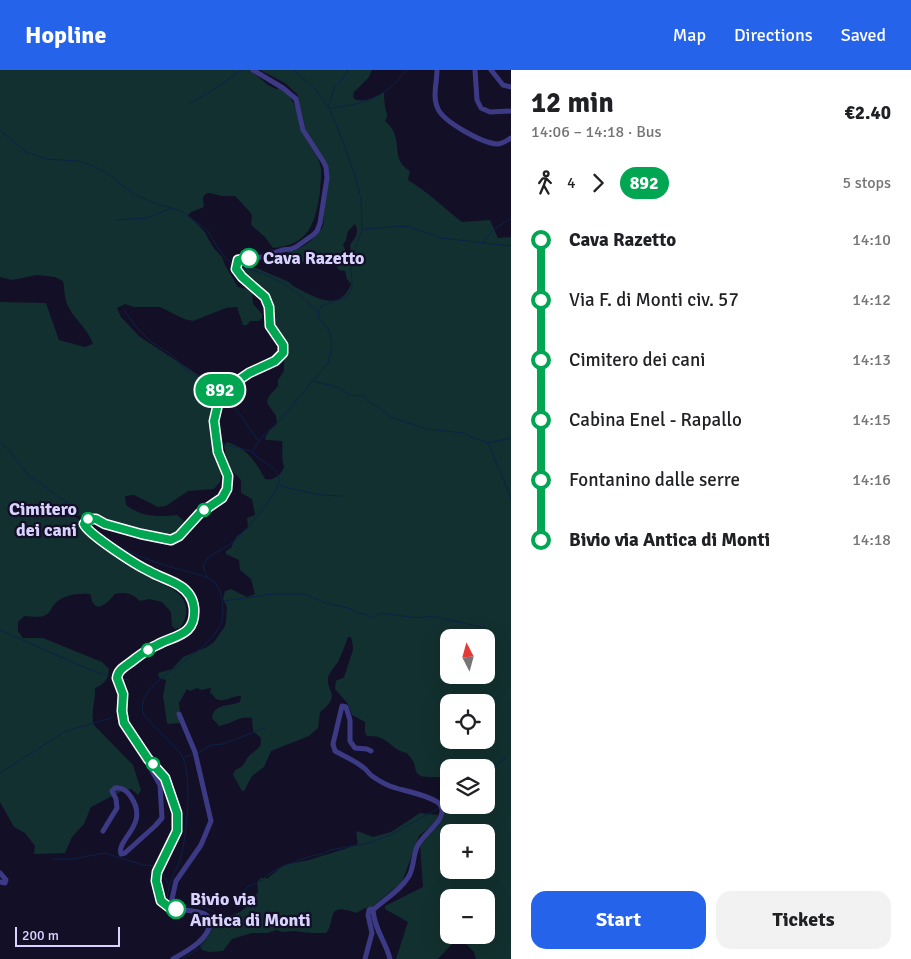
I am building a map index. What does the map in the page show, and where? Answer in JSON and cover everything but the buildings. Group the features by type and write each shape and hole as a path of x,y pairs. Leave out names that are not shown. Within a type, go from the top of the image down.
{"street":[{"path":"173,959 197,944 210,922 208,916 202,912 178,910 171,905 163,904 160,898 156,881 157,872 177,831 177,813 165,778 148,759 124,723 122,711 123,694 117,674 119,670 149,648 183,634 190,627 193,620 192,600 188,593 180,586 148,571 95,536 84,524 88,519 93,518 105,524 162,539 171,540 179,536 200,513 222,498 227,489 228,476 220,458 214,426 220,390 222,387 233,384 249,373 275,361 283,353 283,345 270,326 269,307 265,297 242,277 235,266 238,260 241,259 262,257 296,247 317,231 320,223 327,172 323,161 303,130 296,99 290,93 253,70"},
{"path":"437,70 435,100 443,117 469,133 492,143 501,143 511,138"},
{"path":"475,70 477,100 480,108 490,112 511,111"},
{"path":"491,70 503,85 511,87"},
{"path":"365,959 372,933 368,915 369,910 373,910 398,890 409,876 417,847 420,841 438,823 442,809 441,805 436,801 412,792 394,788 371,776 366,769 335,751 333,744 342,706 346,707 350,720 350,741 355,748 371,751"},
{"path":"171,905 176,881 201,845 211,821 193,746 179,714"},
{"path":"103,831 116,808 117,804 112,791 115,788 129,793 138,813 121,848 122,854 160,821 162,813 160,790 156,776 151,769 154,765"},
{"path":"0,873 6,880 5,883 0,882"},
{"path":"373,910 373,917 390,959"}],"green space":[{"path":"0,70 250,70 268,85 276,89 280,88 290,98 296,108 304,136 318,159 321,169 320,192 316,214 312,223 302,237 285,246 273,248 265,237 251,225 252,216 250,212 235,196 205,194 203,198 204,207 188,215 204,231 213,247 222,257 238,287 252,290 253,304 262,314 262,318 259,321 250,321 247,325 243,325 237,307 226,308 193,321 184,319 160,307 134,307 125,304 117,308 121,317 140,337 214,385 216,394 210,420 212,438 221,474 220,482 214,489 188,491 166,506 158,507 134,495 125,496 126,505 138,512 156,516 177,515 184,521 179,529 172,534 154,534 120,525 96,515 73,516 79,519 83,527 99,544 122,561 155,581 170,587 179,594 186,607 185,620 180,628 175,629 172,626 171,612 162,602 149,599 140,601 125,593 115,594 105,604 98,607 93,603 90,594 70,595 57,602 49,613 39,617 24,616 18,622 18,631 23,638 43,638 102,662 109,669 105,681 95,688 94,725 133,765 141,790 138,795 131,789 122,791 91,807 84,824 72,837 65,853 34,854 35,846 25,833 14,827 0,802 0,302 46,303 59,340 85,347 93,344 67,305 63,281 55,277 37,275 12,280 0,277"},
{"path":"260,70 372,70 369,77 354,92 353,97 356,100 367,100 384,92 387,115 385,121 395,134 398,154 403,166 410,171 408,180 462,222 490,220 498,238 511,237 511,959 476,959 474,952 466,944 495,944 495,889 440,889 440,944 452,944 438,959 396,959 408,922 385,909 385,906 423,887 420,844 439,825 442,814 495,814 495,759 440,759 440,777 424,777 417,773 414,763 407,753 396,749 385,740 374,736 367,736 365,722 352,715 348,704 335,689 336,681 345,676 353,650 351,637 348,637 338,662 329,675 328,685 332,696 331,701 320,712 318,728 309,736 271,751 264,767 252,776 244,791 242,791 233,775 235,770 243,765 248,757 260,747 261,738 253,731 252,718 243,718 219,726 212,718 213,713 222,706 240,702 241,696 219,700 210,693 211,688 201,690 197,688 190,691 187,689 179,703 181,723 167,723 163,696 166,680 159,678 158,673 172,669 183,657 214,642 225,626 227,607 223,599 225,591 231,589 247,597 255,594 251,579 240,570 239,560 226,554 226,551 231,548 236,537 248,528 247,518 255,515 252,499 241,493 241,480 229,468 224,446 227,442 245,452 254,461 265,479 277,477 284,467 282,441 266,440 265,438 269,431 277,424 276,416 267,403 278,386 278,380 284,371 288,346 275,324 273,302 269,296 241,271 246,265 259,269 289,282 308,294 332,301 340,299 351,284 347,279 345,271 339,270 335,264 337,262 347,263 351,253 350,245 357,232 355,224 348,231 343,245 346,251 345,259 337,256 327,261 289,262 288,252 308,243 323,226 328,173 306,131 297,94 285,83"},
{"path":"420,813 438,815 436,822 419,836 402,882 372,907 365,908 356,913 339,909 335,911 326,933 283,932 276,930 268,933 252,933 232,939 223,951 209,952 202,950 201,943 217,921 240,912 251,903 258,892 257,882 261,878 268,878 284,865 309,860 357,845 357,831 373,837 391,832"}],"waterway":[{"path":"188,103 209,92 242,70"},
{"path":"207,577 203,566 206,561 212,555 232,543 244,531 261,512 279,484 279,478 274,469 252,452 261,438 280,420 328,363 332,346 331,337 329,330 319,319 318,313 321,306 344,298 349,294 352,287 351,266 362,229 361,199 356,179 331,112 318,92 294,70"},
{"path":"328,107 335,86 348,70"},
{"path":"330,108 364,102 382,94 399,80 407,70"},
{"path":"0,130 26,152 47,159 77,161 93,166 107,173 132,193 151,202 181,211 207,230 226,259 233,264"},
{"path":"115,220 147,218 172,208"},
{"path":"484,242 492,231 511,218"},
{"path":"363,229 407,226 441,238 511,246"},
{"path":"239,266 282,283 318,312"},
{"path":"124,310 136,327 150,341 172,355 186,370 220,388"},
{"path":"312,381 334,386 353,396 363,395 390,417 427,429 464,433 488,443 511,438"},
{"path":"223,391 258,440"},
{"path":"0,442 9,450 28,475 65,501 84,521"},
{"path":"218,443 251,451"},
{"path":"488,443 511,498"},
{"path":"280,486 320,495 342,496"},
{"path":"86,524 106,539 127,551 213,581 218,588 223,605 219,628 194,654 150,689 143,702 144,715 181,754 187,775 188,804 185,834 181,856 169,888 167,900 169,902"},
{"path":"224,601 272,594 305,594 325,603 366,614 370,618 381,613 417,618 431,616 486,628"},
{"path":"0,630 83,667 109,676"},
{"path":"120,678 129,680"},
{"path":"0,773 66,731 111,718"},
{"path":"198,753 211,745 223,744 265,728"},
{"path":"184,757 194,754"},
{"path":"495,766 506,758"},
{"path":"241,894 249,886 261,881 281,867 330,850 370,843 392,834 439,808"},
{"path":"53,859 72,859 105,853 143,865 157,866"},
{"path":"161,870 168,884"},
{"path":"174,905 200,907 215,913 216,921 201,947 182,959"}],"bus line":[{"name":"892","path":"176,909 163,904 156,881 159,866 170,848 177,831 177,813 165,778 148,759 124,723 122,716 123,694 117,674 119,670 149,648 183,634 190,627 193,620 194,608 188,593 180,586 148,571 95,536 84,524 88,519 93,518 105,524 171,540 179,536 200,513 225,494 228,476 218,452 214,426 220,390 222,387 233,384 249,373 275,361 283,353 283,345 270,326 269,307 265,297 242,277 236,269 235,266 238,260 249,258"}],"place":[{"name":"Cava Razetto","path":"249,258"},
{"name":"Cimitero dei cani","path":"88,519"},
{"name":"Bivio via Antica di Monti","path":"176,909"}]}
